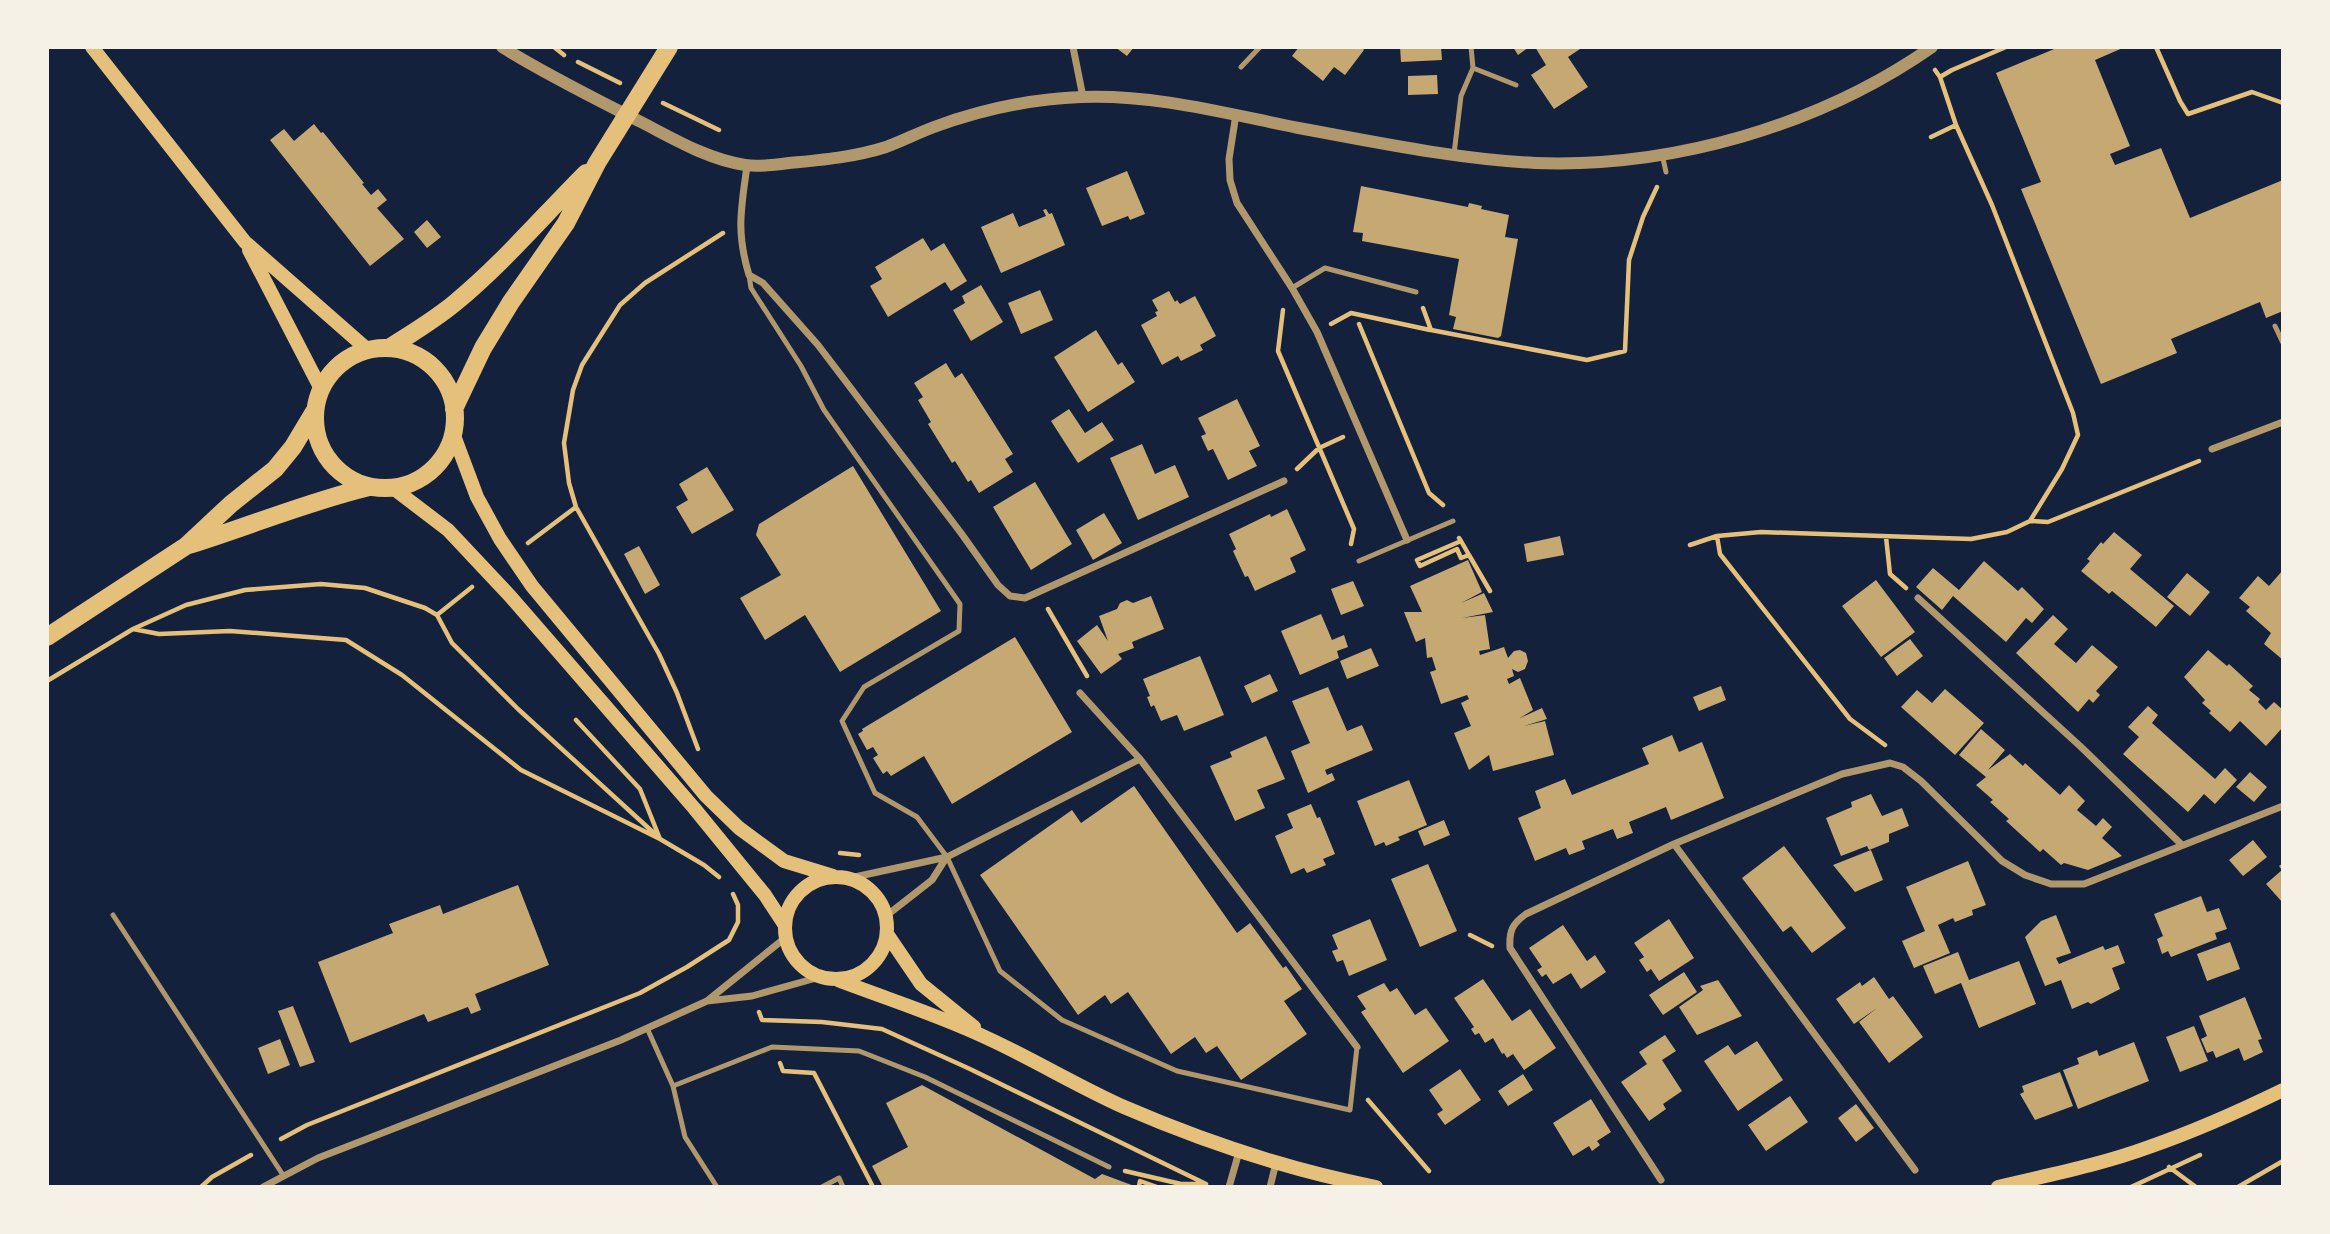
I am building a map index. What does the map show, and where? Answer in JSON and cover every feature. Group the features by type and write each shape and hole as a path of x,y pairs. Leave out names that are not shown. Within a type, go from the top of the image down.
{"main road":[{"path":"92,47 245,242 368,350"},
{"path":"454,409 483,348 511,302 566,223 597,163 669,47"},
{"path":"390,348 454,305 479,283 597,163"},
{"path":"245,242 321,389"},
{"path":"47,637 186,546 275,468 293,447 314,412 321,389 335,368 349,358 368,350 390,348 420,358 439,373 447,386 454,409 453,433 444,456 428,474 393,488 369,487 323,498 250,526 186,546"},
{"path":"314,412 317,437 328,461 346,477 369,487"},
{"path":"453,433 477,497 500,539 531,586 706,796 739,828 784,861 832,876 850,878 866,886 879,900 886,916 887,934 882,951 871,966 856,976 838,980"},
{"path":"393,488 448,530 510,596 694,808 765,895 784,931 792,955 804,969 986,1037 1124,1107 1239,1152 1376,1187"},
{"path":"784,931 789,906 800,891 815,881 832,876"},
{"path":"887,934 921,985 986,1037"},
{"path":"1998,1187 2148,1148 2283,1090"}],"street":[{"path":"502,47 554,78 706,155 747,166 848,157 883,148 936,127 980,114 1026,103 1083,97 1146,100 1454,154 1532,163 1574,163 1662,154 1733,139 1851,95 1909,64 1932,47"},
{"path":"1073,47 1083,97"},
{"path":"1236,114 1229,159 1230,180 1237,202 1317,332 1408,540"},
{"path":"747,166 739,225 741,249 749,275 777,297 818,345 998,585 1010,596 1025,598 1284,481"},
{"path":"2212,449 2283,422"},
{"path":"1918,598 2080,746 2182,845"},
{"path":"1080,693 1140,759 1357,1047"},
{"path":"850,878 947,857 1140,759"},
{"path":"1661,1181 1510,948 1509,933 1515,921 1526,914 1674,844 1842,774 1889,763 1903,767 1922,780 2002,861 2025,875 2051,884 2084,884 2283,806"},
{"path":"1674,844 1915,1170"},
{"path":"886,916 932,880 947,857"},
{"path":"707,1001 784,931"},
{"path":"263,1187 318,1158 621,1040 707,1001 752,996 820,977"},
{"path":"1229,1187 1239,1152"},
{"path":"1270,1187 1276,1163"}],"lane":[{"path":"1241,67 1260,47"},
{"path":"1454,154 1461,96 1473,68 1471,47"},
{"path":"1473,68 1516,85"},
{"path":"1662,154 1666,172"},
{"path":"1292,288 1325,268 1416,292"},
{"path":"749,275 751,288 801,366 824,410 961,604 959,631 864,687 842,722 875,793 917,817 947,857 1000,971 1062,1020 1177,1071 1350,1110 1357,1047"},
{"path":"2275,326 2283,342"},
{"path":"1359,561 1453,521"},
{"path":"113,915 283,1175"},
{"path":"647,1028 673,1086 685,1137 717,1187"},
{"path":"673,1086 772,1047 859,1051 925,1077 1109,1167"},
{"path":"822,1187 839,1178 843,1187"}],"path":[{"path":"554,47 563,55"},
{"path":"1940,77 2006,47"},
{"path":"2156,47 2188,114 2252,92 2283,103"},
{"path":"1934,70 1940,77 1956,125 2020,275 2073,413 2078,435 2062,470 2030,521"},
{"path":"1931,137 1956,125"},
{"path":"1317,332 1351,313 1587,360 1625,351 1629,260 1643,217 1666,172"},
{"path":"700,754 659,654 576,507 569,483 564,443 573,390 582,365 620,305 672,264 714,236 739,225"},
{"path":"1416,292 1431,330"},
{"path":"1283,309 1278,351 1354,529 1350,546 1359,561"},
{"path":"1359,324 1429,493 1449,510 1461,541 1490,591"},
{"path":"1284,481 1319,448 1360,430"},
{"path":"1690,545 1717,537 1761,532 1971,539 2007,532 2030,521 2048,522 2082,510 2202,460 2212,449"},
{"path":"1717,537 1720,554 1850,719 1885,745 1889,763"},
{"path":"1886,537 1890,574 1918,598"},
{"path":"1461,541 1417,560 1420,566 1457,549 1461,558 1469,555"},
{"path":"47,681 133,629 186,606 245,590 321,584 365,588 425,608 437,615 452,643 518,709 660,839"},
{"path":"1037,592 1087,675 1080,693"},
{"path":"133,629 159,634 230,631 346,640 402,675 521,770 660,839 721,879"},
{"path":"576,720 640,789 660,839"},
{"path":"836,853 871,856"},
{"path":"201,1187 212,1177 307,1125 640,993 687,967 729,940 738,922 738,905 729,886"},
{"path":"762,1020 783,1071 814,1073 873,1187"},
{"path":"1353,1082 1429,1171"},
{"path":"2148,1148 2196,1187"},
{"path":"2238,1187 2283,1161"},
{"path":"1109,1167 1180,1186 1206,1184"},
{"path":"1141,1187 1140,1181 1157,1187"}],"building":[{"path":"1115,47 1134,47 1127,56"},
{"path":"1299,47 1362,47 1364,50 1345,75 1334,67 1323,81 1292,56"},
{"path":"1400,47 1441,47 1442,60 1401,62"},
{"path":"1513,47 1529,47 1518,55"},
{"path":"1535,47 1583,47 1568,57 1588,87 1554,109 1531,75 1546,65"},
{"path":"2059,47 2125,47 2095,60 2130,146 2110,154 2115,165 2161,148 2190,218 2283,180 2283,311 2266,318 2260,302 2171,339 2177,353 2101,384 2021,189 2041,182 1996,73"},
{"path":"1437,75 1438,94 1408,95 1408,76"},
{"path":"314,124 371,195 378,189 387,200 377,208 404,239 370,266 270,140 284,129 294,141"},
{"path":"1127,171 1145,214 1130,220 1128,216 1102,226 1086,188"},
{"path":"1361,186 1468,207 1469,203 1482,206 1481,209 1509,215 1505,237 1518,239 1501,336 1498,338 1453,329 1456,317 1449,315 1459,259 1362,241 1363,233 1353,232"},
{"path":"1046,209 1049,214 1052,213 1065,245 1001,273 981,227 1013,213 1019,227 1046,216 1043,210"},
{"path":"427,220 441,237 427,248 414,232"},
{"path":"923,238 931,251 944,243 967,281 951,291 945,282 888,317 870,286 882,279 875,267"},
{"path":"981,285 1003,322 971,341 953,310 965,303 962,296"},
{"path":"1040,290 1053,320 1021,334 1008,303"},
{"path":"1169,291 1175,302 1177,300 1180,304 1195,296 1216,336 1200,345 1203,350 1181,361 1178,356 1162,365 1141,325 1157,316 1155,312 1158,311 1152,300"},
{"path":"1096,330 1118,365 1122,362 1135,382 1088,412 1054,357"},
{"path":"946,363 955,378 962,373 1013,454 1005,459 1013,472 979,493 971,480 968,482 955,461 952,463 928,424 931,422 918,400 923,397 914,383"},
{"path":"1237,399 1260,446 1249,451 1257,466 1228,480 1213,449 1208,451 1201,436 1206,434 1198,418"},
{"path":"1069,409 1085,433 1102,422 1114,440 1078,463 1051,421"},
{"path":"1142,444 1155,474 1175,465 1189,497 1138,520 1110,458"},
{"path":"853,466 941,611 840,672 805,615 765,640 740,598 781,575 756,535 759,524"},
{"path":"707,467 734,510 692,534 676,507 688,500 679,484"},
{"path":"1035,482 1072,544 1031,570 993,507"},
{"path":"1287,509 1306,550 1290,558 1296,572 1255,591 1233,551 1236,549 1229,534 1270,514 1271,517"},
{"path":"1104,513 1122,543 1093,560 1076,530"},
{"path":"2114,532 2142,555 2130,569 2174,606 2156,627 2112,591 2109,594 2081,571 2101,542 2103,544"},
{"path":"1560,536 1564,555 1527,562 1524,544"},
{"path":"639,546 660,585 645,594 624,554"},
{"path":"1468,560 1482,592 1461,603 1484,593 1493,612 1462,618 1485,615 1490,649 1479,651 1480,655 1504,647 1508,658 1514,651 1526,653 1528,661 1525,669 1518,672 1512,669 1514,676 1507,679 1509,684 1520,678 1533,710 1520,718 1542,708 1547,719 1524,726 1545,721 1554,755 1493,771 1489,755 1469,770 1454,733 1471,726 1461,703 1469,699 1467,695 1441,704 1430,672 1436,670 1432,657 1427,658 1425,638 1416,642 1404,612 1422,612 1410,586"},
{"path":"1984,561 2018,591 2022,587 2044,609 2032,623 2026,618 2006,642 1953,596 1942,610 1916,587 1933,568 1959,590"},
{"path":"2283,570 2283,660 2264,644 2271,633 2246,611 2250,607 2239,598 2258,576 2269,586"},
{"path":"2187,573 2210,592 2190,616 2167,597"},
{"path":"1876,580 1915,632 1881,657 1842,606"},
{"path":"1353,581 1364,606 1341,615 1331,589"},
{"path":"1151,596 1164,629 1132,642 1134,648 1118,654 1122,659 1101,674 1077,641 1097,625 1108,641 1099,616 1117,609 1120,603 1127,600 1133,603"},
{"path":"1321,614 1332,640 1344,635 1348,647 1337,651 1339,658 1300,675 1281,631"},
{"path":"2053,615 2068,629 2054,644 2076,663 2092,645 2118,667 2096,691 2100,695 2093,703 2089,699 2078,712 2016,653"},
{"path":"1015,637 1072,732 952,804 924,756 891,776 887,771 883,774 873,758 878,755 873,747 867,750 858,734 862,729"},
{"path":"1910,639 1923,656 1897,676 1884,658"},
{"path":"1371,648 1379,666 1347,679 1340,661"},
{"path":"2208,650 2227,666 2229,664 2253,686 2249,690 2260,699 2258,702 2266,710 2274,702 2283,710 2283,727 2266,746 2240,721 2230,732 2209,713 2211,711 2202,703 2205,700 2184,677"},
{"path":"1200,656 1224,715 1184,731 1177,715 1161,721 1154,705 1151,707 1143,679"},
{"path":"1270,674 1278,691 1252,703 1244,686"},
{"path":"1721,686 1726,700 1699,711 1693,697"},
{"path":"1328,687 1347,731 1362,725 1373,750 1325,770 1327,775 1332,773 1335,780 1308,793 1291,751 1310,743 1292,701"},
{"path":"1945,689 1984,723 1955,755 1901,707 1917,690 1932,703"},
{"path":"2148,706 2158,715 2152,723 2215,779 2225,768 2237,780 2215,804 2204,794 2188,812 2123,754 2139,737 2128,727"},
{"path":"1981,729 2005,750 1988,770 2010,754 2023,766 2025,763 2060,795 2069,785 2085,801 2077,810 2096,826 2103,818 2112,827 2102,838 2122,856 2088,870 2064,863 2061,865 2043,849 2040,852 2006,821 2009,819 1976,785 1986,777 1959,755"},
{"path":"1672,735 1679,752 1702,742 1724,798 1671,820 1666,807 1629,822 1633,833 1617,839 1613,829 1582,841 1585,849 1569,855 1566,848 1535,861 1518,818 1541,808 1535,791 1565,779 1572,795 1649,764 1642,748"},
{"path":"1266,736 1285,779 1257,790 1265,808 1235,821 1210,766 1232,757 1230,752"},
{"path":"2250,772 2267,787 2254,802 2236,787"},
{"path":"1409,780 1427,825 1398,837 1400,840 1386,846 1384,842 1375,846 1357,801"},
{"path":"1134,786 1237,933 1250,923 1302,989 1284,1001 1307,1034 1241,1080 1217,1046 1206,1053 1195,1037 1171,1054 1128,992 1111,1004 1105,995 1078,1015 980,875 1072,810 1081,823"},
{"path":"1871,794 1882,816 1902,808 1909,826 1889,834 1889,842 1869,850 1867,846 1841,856 1826,818 1852,807 1851,802"},
{"path":"1311,804 1317,818 1320,817 1335,854 1323,859 1326,865 1307,873 1304,868 1291,874 1275,836 1293,828 1287,814"},
{"path":"1444,820 1450,835 1424,846 1418,831"},
{"path":"2253,840 2267,857 2243,876 2229,860"},
{"path":"1784,846 1846,928 1812,953 1791,926 1783,932 1742,878"},
{"path":"1871,850 1883,880 1855,892 1833,865"},
{"path":"1968,861 1986,905 1972,910 1973,915 1955,922 1953,918 1938,925 1950,953 1914,968 1902,941 1925,931 1906,887"},
{"path":"2283,863 2283,903 2266,884 2282,870 2279,866"},
{"path":"1428,864 1457,931 1420,947 1391,879"},
{"path":"518,885 549,965 475,994 481,1010 471,1014 468,1007 428,1022 424,1014 350,1043 318,962 393,933 389,924 440,905 443,914"},
{"path":"2201,896 2207,912 2219,908 2227,929 2215,933 2217,939 2171,957 2168,951 2162,954 2157,939 2163,936 2154,914"},
{"path":"2056,915 2071,953 2056,958 2059,964 2103,946 2105,950 2118,945 2125,963 2112,968 2120,989 2091,1004 2088,1002 2072,1009 2061,980 2045,986 2025,937 2041,921"},
{"path":"1370,919 1387,960 1349,976 1343,960 1337,962 1332,951 1338,949 1332,935"},
{"path":"1669,919 1694,958 1659,981 1651,969 1647,972 1639,960 1644,957 1634,943"},
{"path":"1563,925 1587,961 1595,955 1606,972 1581,989 1571,973 1553,984 1546,974 1542,977 1537,970 1542,967 1529,948"},
{"path":"2230,942 2240,969 2207,981 2197,954"},
{"path":"1958,952 1969,980 2019,961 2036,1004 1979,1028 1961,983 1935,994 1923,966"},
{"path":"1684,972 1697,992 1663,1015 1649,995"},
{"path":"1874,977 1889,999 1893,996 1923,1037 1889,1063 1859,1022 1877,1008 1854,1024 1836,999 1860,982 1862,986"},
{"path":"1483,979 1512,1021 1530,1009 1556,1048 1524,1070 1513,1054 1507,1058 1502,1054 1493,1038 1485,1043 1479,1033 1475,1035 1471,1029 1474,1027 1454,998"},
{"path":"1718,980 1742,1016 1697,1035 1679,1007 1703,990 1700,986"},
{"path":"1384,983 1390,992 1397,988 1415,1015 1426,1008 1449,1041 1403,1073 1361,1012 1366,1009 1357,996"},
{"path":"2245,997 2262,1039 2258,1040 2263,1052 2244,1061 2239,1048 2216,1058 2213,1051 2207,1053 2201,1039 2207,1036 2199,1016"},
{"path":"293,1006 315,1062 300,1067 278,1011"},
{"path":"2194,1026 2208,1061 2180,1072 2166,1037"},
{"path":"1665,1035 1676,1051 1662,1060 1682,1091 1663,1104 1666,1109 1649,1121 1621,1082 1647,1064 1639,1052"},
{"path":"280,1039 290,1065 268,1074 258,1048"},
{"path":"1757,1041 1783,1080 1738,1111 1704,1061 1728,1045 1735,1055"},
{"path":"2134,1042 2149,1081 2078,1109 2063,1070 2079,1064 2077,1058 2097,1050 2099,1056"},
{"path":"1460,1069 1481,1100 1445,1125 1437,1114 1443,1110 1429,1090"},
{"path":"2060,1072 2073,1106 2035,1120 2020,1094 2024,1092 2022,1086"},
{"path":"1523,1074 1533,1090 1508,1106 1498,1091"},
{"path":"922,1085 1095,1179 1102,1174 1137,1187 883,1187 872,1166 908,1147 886,1103"},
{"path":"1790,1096 1808,1122 1766,1151 1748,1125"},
{"path":"1591,1099 1611,1132 1597,1141 1600,1145 1592,1151 1589,1146 1573,1156 1553,1123"},
{"path":"1856,1104 1874,1128 1856,1142 1838,1118"}]}
